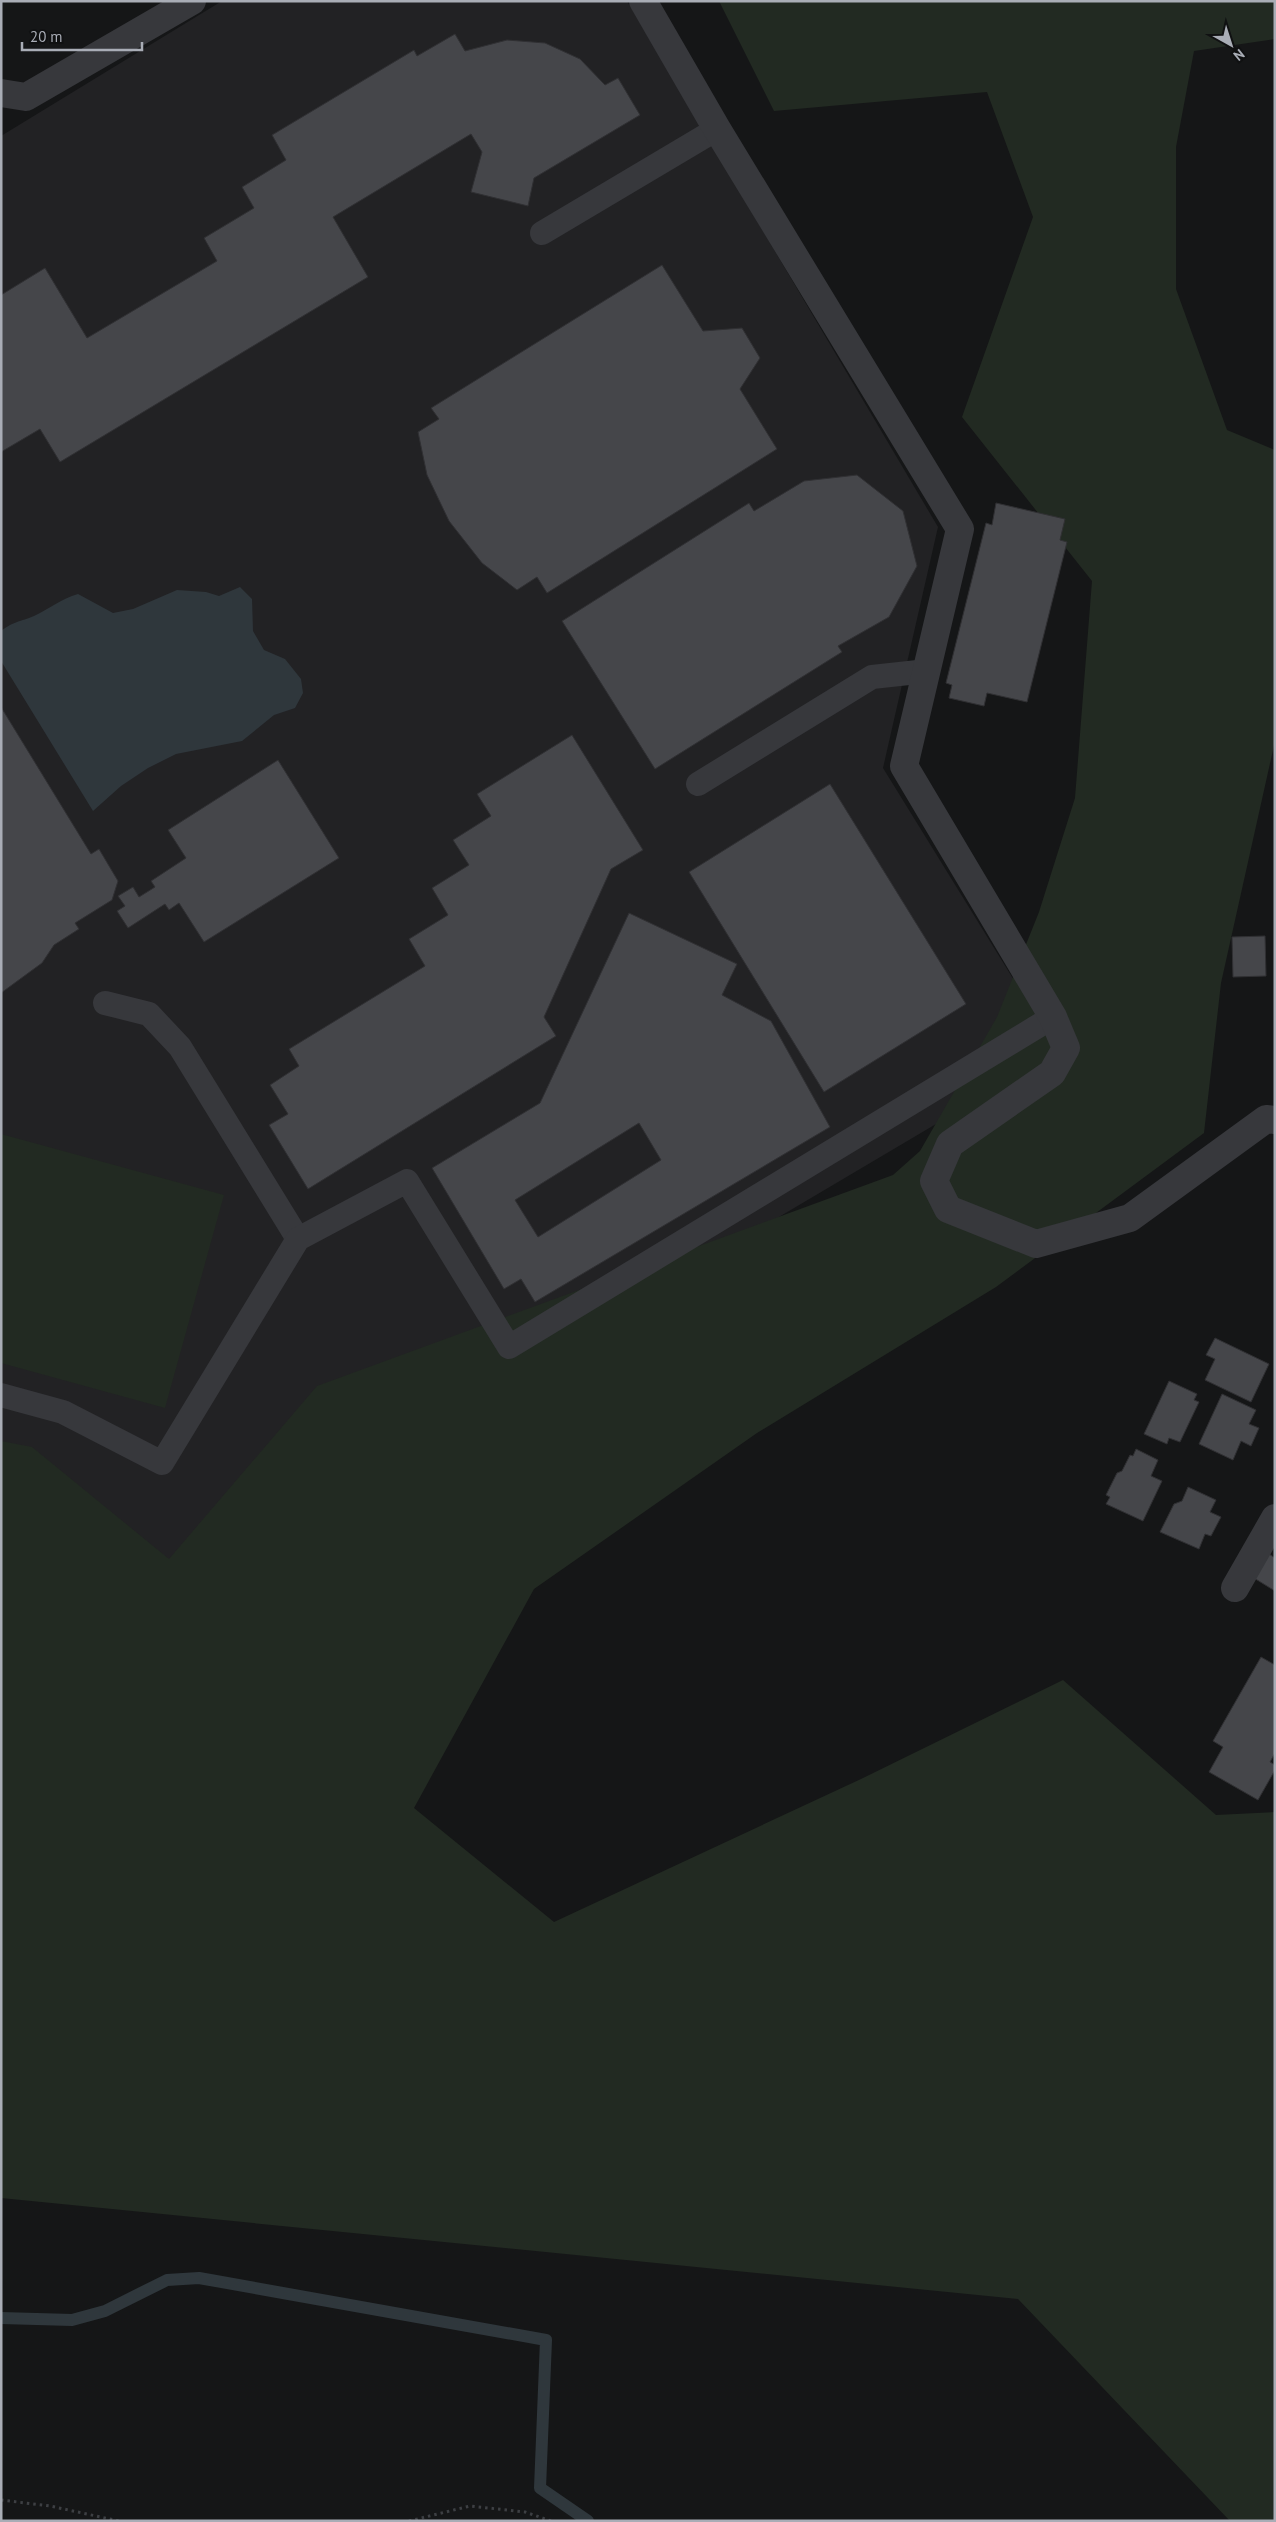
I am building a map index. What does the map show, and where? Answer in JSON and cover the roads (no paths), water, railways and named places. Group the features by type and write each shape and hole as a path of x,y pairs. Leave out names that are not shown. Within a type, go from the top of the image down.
{"street":[{"path":"1,93 26,97 192,1"},
{"path":"643,1 717,129 960,529 904,766 1052,1017 1066,1048 1052,1073 950,1144 934,1181 948,1209 1036,1244 1130,1218 1266,1119 1275,1120"},
{"path":"1235,1588 1275,1518"}],"lane":[{"path":"542,233 717,129"},
{"path":"698,784 872,677 927,671"},
{"path":"105,1003 149,1014 180,1047 298,1239"},
{"path":"1,1395 63,1412 162,1463 298,1239 407,1181 509,1347 1052,1017"}],"waterway":[{"path":"1,2318 72,2320 105,2311 167,2280 199,2278 546,2340 540,2488 588,2521"}]}
